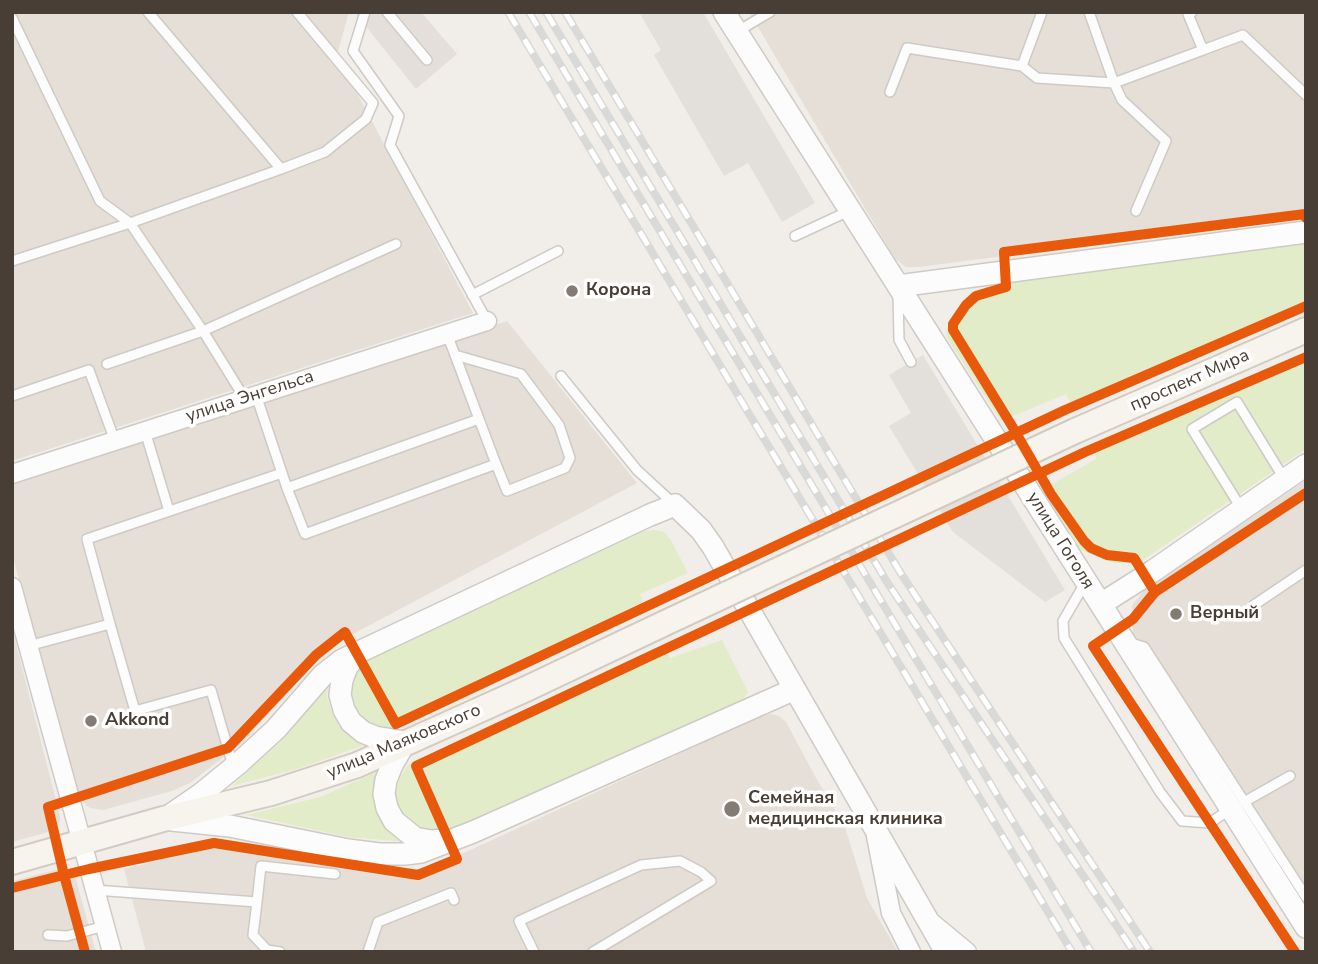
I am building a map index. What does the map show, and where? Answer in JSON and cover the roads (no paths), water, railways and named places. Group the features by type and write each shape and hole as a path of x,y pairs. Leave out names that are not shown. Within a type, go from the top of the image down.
{"main road":[{"name":"проспект Мира","path":"663,624 1075,431 1306,331"},
{"name":"улица Маяковского","path":"12,862 163,819 282,790 357,765 663,624"}],"street":[{"name":"улица Гоголя","path":"724,12 1086,582 1237,806 1306,927"},
{"path":"898,286 1306,232"},
{"name":"улица Энгельса","path":"12,474 487,321"},
{"path":"1101,604 1306,465"},
{"path":"163,819 201,794 233,768 276,729 323,675 342,660 675,505 701,530 713,547 946,952"},
{"path":"12,587 17,621 28,646 112,952"},
{"path":"357,652 346,667 342,680 340,695 344,710 351,722 363,732 405,742 386,780 384,794 387,808 394,821 415,838 449,840"},
{"path":"163,819 230,826 348,850 380,854 421,852 795,689"},
{"path":"873,826 891,913 911,952"},
{"path":"925,918 967,952"}],"lane":[{"path":"148,12 281,169"},
{"path":"12,261 130,223 325,152 366,119 373,103 297,12"},
{"path":"365,12 353,51 399,116 390,145 487,321"},
{"path":"387,12 427,60"},
{"path":"737,32 770,12"},
{"path":"1022,66 1042,12"},
{"path":"1089,12 1122,100 1166,141 1136,211"},
{"path":"1189,13 1203,50"},
{"path":"12,18 100,201 130,223 250,397 305,534 496,464"},
{"path":"890,92 907,48 1022,66 1037,78 1114,83 1243,35 1306,95"},
{"path":"795,236 850,210"},
{"path":"107,364 204,331 396,244"},
{"path":"472,295 558,251"},
{"path":"898,286 899,340 911,362"},
{"path":"447,334 496,464 507,491 565,468 570,458 559,425 521,374 455,355"},
{"path":"12,396 89,370 115,441"},
{"path":"561,376 637,470 675,505"},
{"path":"1242,510 1192,429 1237,402 1285,480"},
{"path":"287,488 479,419"},
{"path":"145,431 169,511"},
{"path":"233,768 211,690 135,710 87,539 282,473"},
{"path":"1254,605 1306,570"},
{"path":"1086,582 1063,621 1064,638 1160,792 1182,821 1210,823 1290,776"},
{"path":"28,646 110,624"},
{"path":"1237,806 1306,897"},
{"path":"534,952 519,921 642,865 680,861 701,872 711,881 593,952"},
{"path":"280,952 267,950 253,934 261,866 335,874"},
{"path":"95,890 257,902"},
{"path":"368,952 378,922 451,893 454,900"},
{"path":"48,935 67,936 105,926"}],"railway":[{"path":"508,12 1072,952"},
{"path":"529,12 1091,952"},
{"path":"546,12 887,582 1134,952"},
{"path":"565,12 900,572 1150,952"}],"place":[{"name":"Корона","path":"572,291"},
{"name":"Верный","path":"1176,614"},
{"name":"Akkond","path":"91,721"},
{"name":"Семейная медицинская клиника","path":"732,809"}]}
